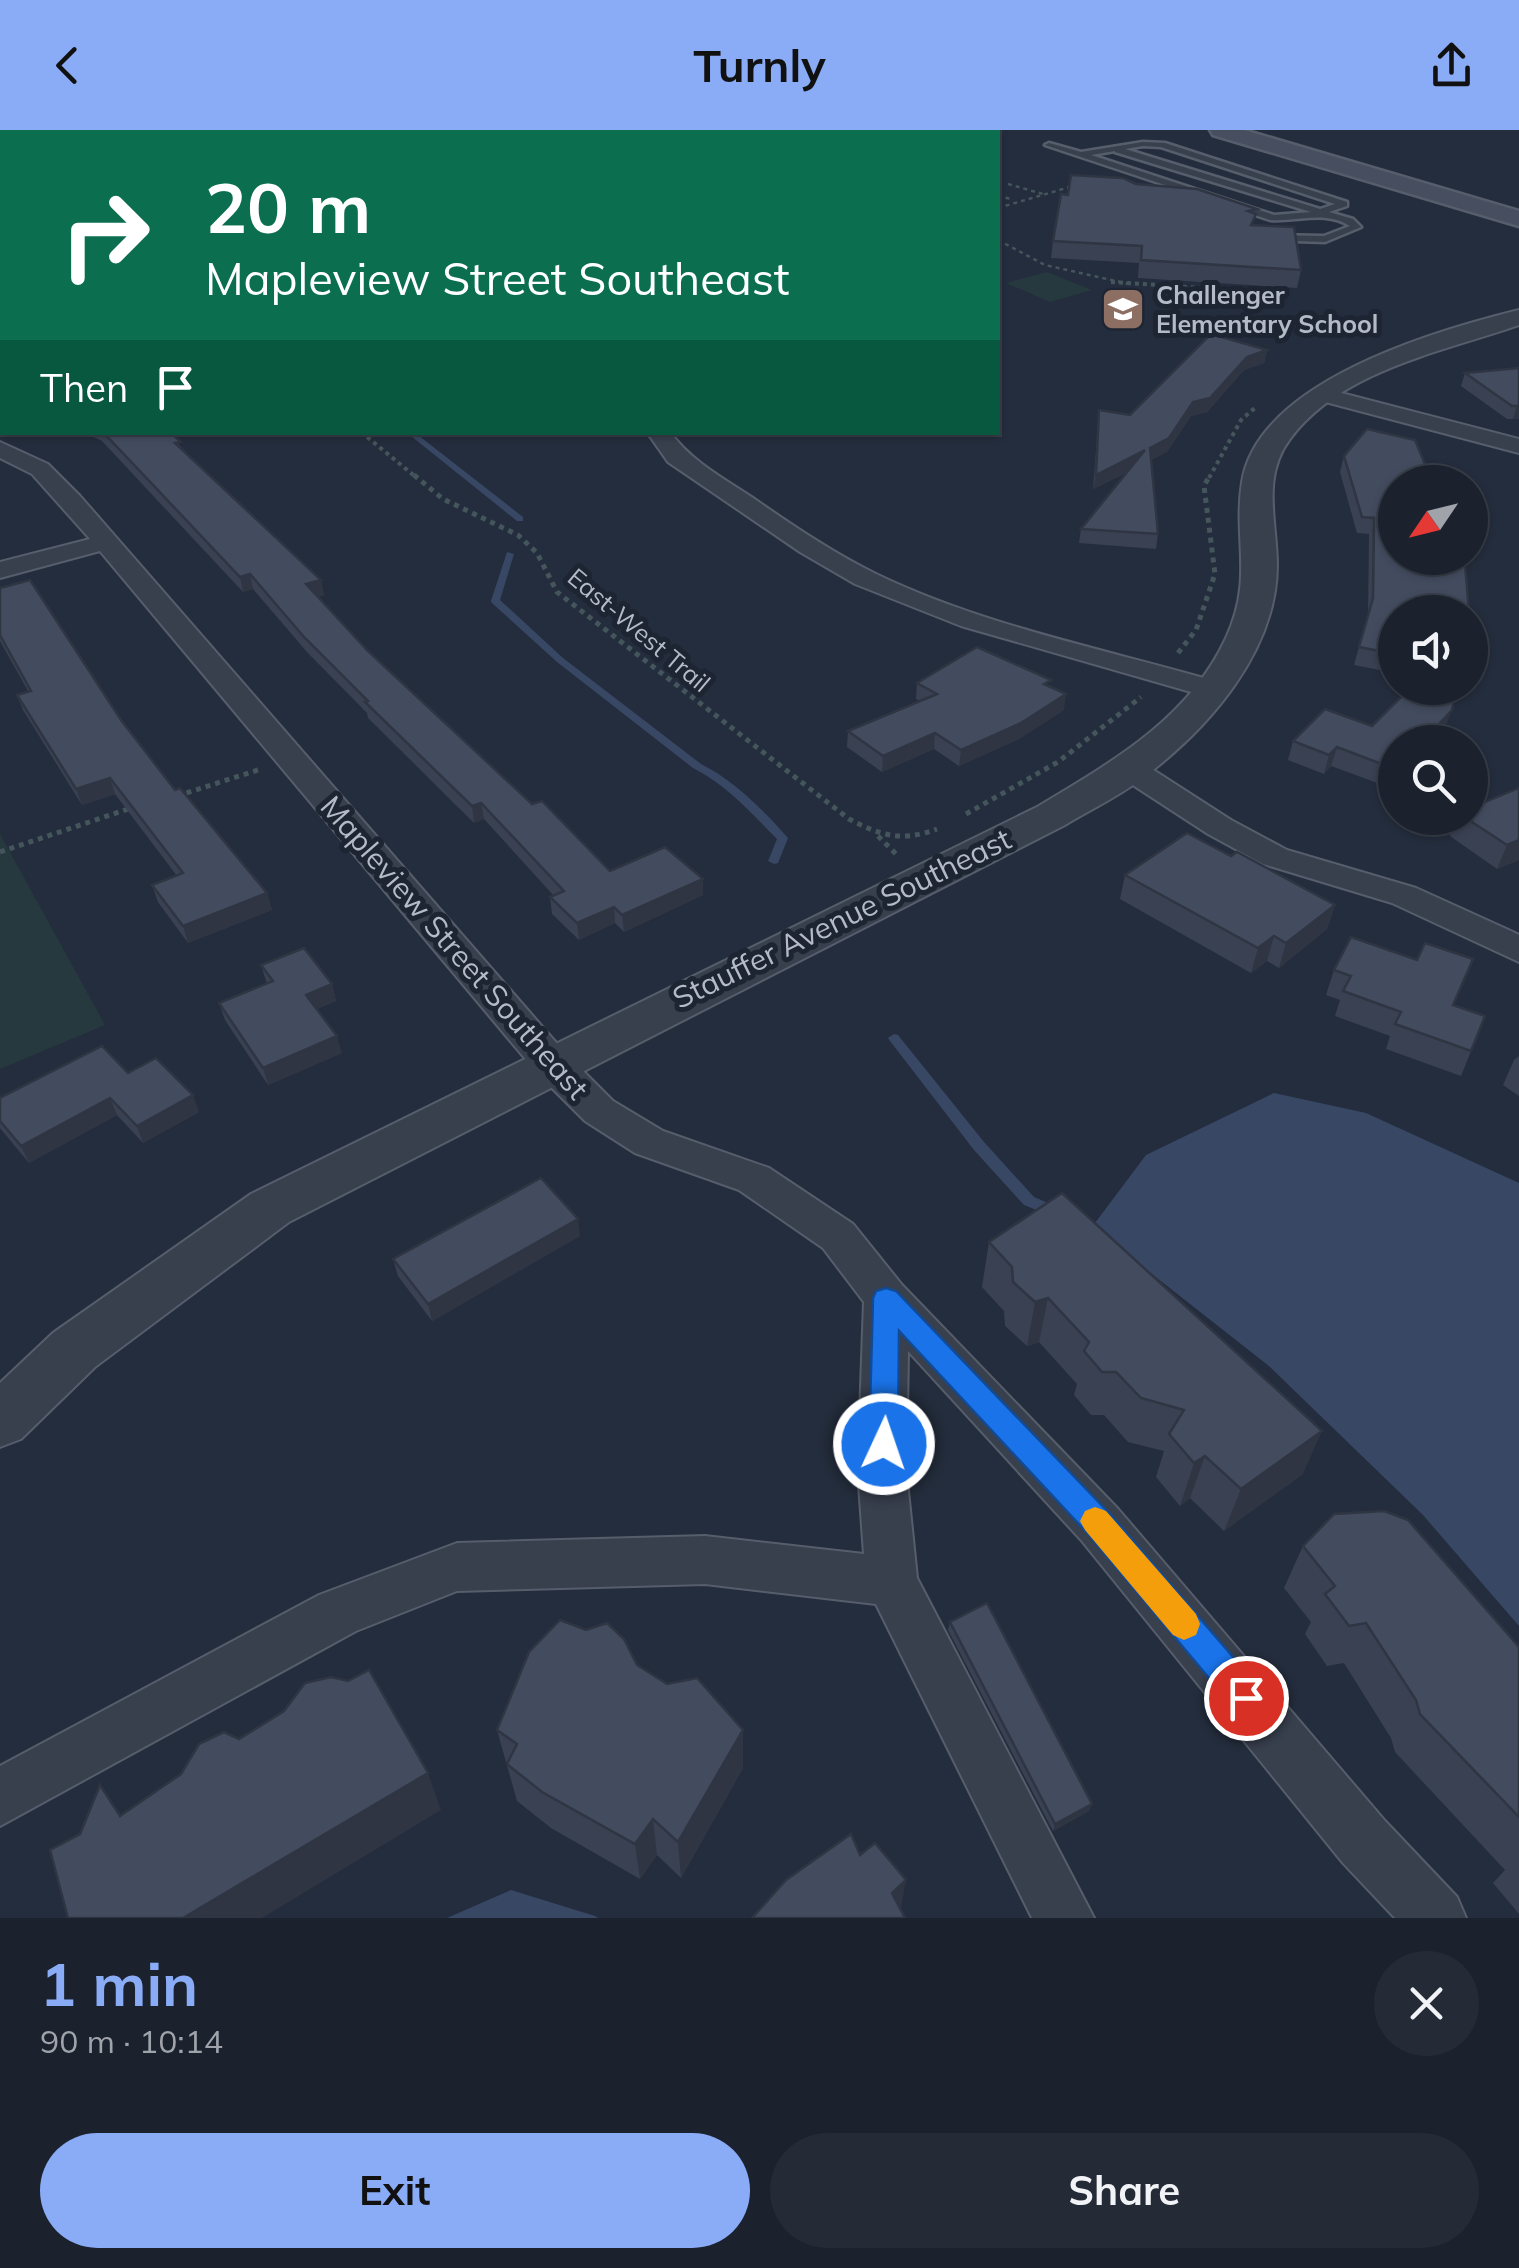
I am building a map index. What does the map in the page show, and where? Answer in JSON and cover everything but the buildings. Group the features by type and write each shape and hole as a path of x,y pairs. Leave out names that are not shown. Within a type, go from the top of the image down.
{"main road":[{"path":"1221,130 1519,218"}],"street":[{"name":"Stauffer Avenue Southeast","path":"0,1421 74,1350 270,1208 1051,816 1130,769 1215,690 1246,636 1259,591 1261,546 1256,476 1279,433 1322,394 1364,373 1519,316"},
{"path":"1322,394 1519,446"},
{"path":"660,435 676,458 876,584 946,612 1215,690"},
{"name":"Mapleview Street Southeast","path":"0,449 40,469 552,1064 599,1111 650,1142 754,1179 838,1236 886,1298 1100,1525 1364,1842 1436,1918"},
{"path":"0,570 106,542"},
{"path":"1130,769 1274,856 1411,897 1462,918 1519,950"},
{"path":"886,1298 882,1471 892,1582 1064,1918"},
{"path":"0,1797 338,1613 456,1567 706,1560 892,1582"}],"lane":[{"path":"1049,145 1273,218 1290,220 1344,204 1162,145 1142,144 1082,154"},
{"path":"1116,149 1350,221 1356,227 1324,239 1253,237"}],"path":[{"path":"1008,184 1045,194"},
{"path":"1000,196 1014,201"},
{"path":"1000,241 1022,256 1070,274 1138,286 1203,288 1217,284 1220,270"},
{"path":"956,820 1026,784 1097,739 1161,674 1196,630 1215,574 1204,486 1240,420 1269,396"},
{"name":"East-West Trail","path":"365,435 443,499 518,534 537,554 557,592 849,819 877,835 907,841 938,828"},
{"path":"170,798 289,759"},
{"path":"0,852 136,806"}],"green space":[{"path":"1047,272 1092,290 1050,302 1006,283"},
{"path":"0,834 105,1025 0,1069"}],"water":[{"path":"1274,1093 1366,1113 1519,1183 1519,1626 1423,1515 1269,1366 1092,1227 1146,1155"},
{"path":"511,1890 595,1916 598,1918 447,1918"}],"waterway":[{"path":"413,435 520,519"},
{"path":"510,554 495,601 560,660 743,798 783,838 774,861"},
{"path":"894,1038 979,1146 1029,1201 1057,1213"}],"slow traffic":[{"path":"1095,1521 1184,1624"}],"place":[{"name":"Challenger Elementary School","path":"1123,309"}],"route":[{"path":"884,1444 886,1298 1100,1525 1246,1698"}]}
